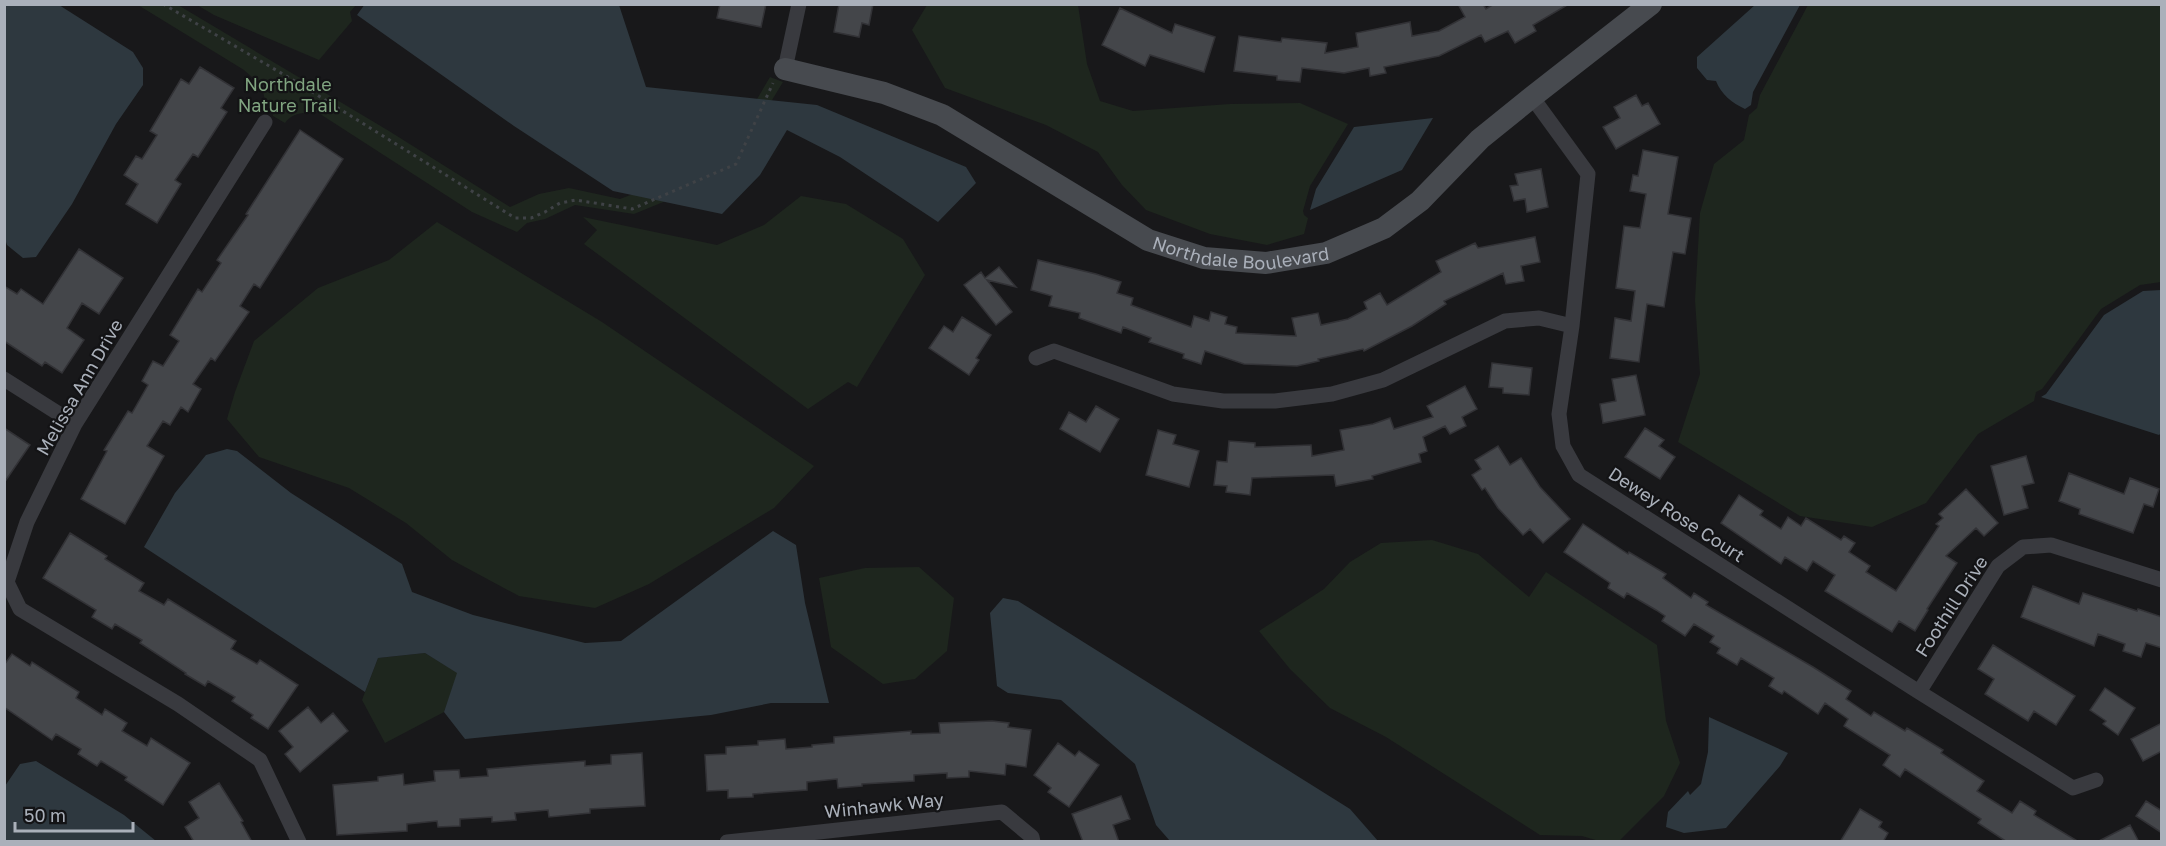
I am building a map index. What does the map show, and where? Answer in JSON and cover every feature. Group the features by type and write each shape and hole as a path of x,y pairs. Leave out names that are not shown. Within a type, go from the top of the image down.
{"street":[{"path":"785,69 799,4"},
{"name":"Northdale Boulevard","path":"785,69 884,93 942,115 1148,240 1204,258 1266,263 1326,254 1384,228 1420,201 1480,140 1652,4"},
{"name":"Dewey Rose Court","path":"1532,97 1588,174 1572,326 1559,414 1563,446 1579,475 2073,788 2096,780"},
{"name":"Melissa Ann Drive","path":"265,122 75,424 27,522 7,582 20,609 178,704 260,760 299,842"},
{"path":"1036,358 1054,351 1173,394 1223,401 1275,401 1332,394 1383,380 1505,321 1539,318 1572,326"},
{"path":"4,379 75,424"},
{"name":"Foothill Drive","path":"1919,692 1998,566 2023,547 2051,545 2162,580"},
{"name":"Winhawk Way","path":"727,842 1002,812 1032,837 1033,842"}],"path":[{"path":"163,4 293,80 515,218 531,218 560,202 576,200 632,209 736,164 767,92"}],"green space":[{"name":"Northdale Nature Trail","path":"138,5 178,5 389,131 510,207 539,194 569,188 620,199 721,160 770,77 783,82 766,110 739,171 634,214 575,205 545,219 527,223 517,232 472,212 317,112 295,115 285,123 273,116 272,110 265,101 262,86 244,70"},
{"path":"197,5 356,5 350,12 352,21 319,60 214,15"},
{"path":"927,5 1078,5 1087,64 1100,101 1133,111 1230,104 1300,103 1348,124 1310,186 1303,211 1308,218 1304,234 1267,245 1210,234 1146,210 1122,185 1098,152 1046,125 945,88 912,30"},
{"path":"1808,5 2161,5 2161,282 2140,285 2101,309 2042,389 2036,392 2034,401 1978,434 1926,503 1872,527 1800,516 1678,442 1700,374 1695,300 1700,213 1714,164 1744,140 1749,115 1757,108 1760,95"},
{"path":"801,196 846,204 903,239 925,275 857,387 848,382 808,409 584,244 597,230 583,217 717,245 764,225"},
{"path":"437,222 602,322 814,466 774,508 649,584 595,608 519,596 452,560 406,523 349,488 259,457 227,419 254,341 318,288 389,260"},
{"path":"1432,540 1478,554 1529,597 1546,572 1657,645 1666,721 1680,763 1664,796 1619,841 1599,841 1582,836 1540,835 1386,737 1330,708 1290,669 1259,631 1324,589 1350,562 1381,543"},
{"path":"919,567 954,598 947,651 915,679 883,684 831,647 819,578 865,568"},
{"path":"425,653 458,673 444,712 385,743 362,700 378,658"}],"shaded area":[{"path":"365,4 619,5 646,87 817,105 966,167 976,183 938,222 840,157 787,130 760,175 722,214 613,191 514,126 357,15"},
{"path":"4,5 59,5 133,52 143,68 143,85 116,124 72,204 36,257 23,258 7,245 5,239"},
{"path":"1755,5 1800,5 1753,92 1751,105 1745,109 1727,98 1716,81 1707,80 1697,68 1697,57"},
{"path":"1433,118 1402,170 1310,210 1316,189 1354,127"},
{"path":"2161,290 2162,432 2159,435 2041,397 2046,394 2104,315 2143,291"},
{"path":"227,449 237,451 291,493 402,564 412,592 473,615 585,643 621,641 773,531 796,545 805,603 829,703 771,703 711,715 465,739 444,712 457,673 425,653 378,658 365,692 144,547 175,493 206,455"},
{"path":"1003,598 1018,601 1350,809 1378,841 1170,841 1156,825 1135,764 1061,700 1008,693 997,686 990,613"},
{"path":"1709,717 1788,753 1780,766 1726,828 1684,833 1666,827 1668,812 1688,791 1690,795 1701,784 1708,752"},
{"path":"36,761 124,815 156,841 5,841 5,786 20,764"}],"building":[{"path":"720,4 766,4 761,27 717,18"},
{"path":"839,4 873,4 869,25 862,23 859,37 834,32"},
{"path":"1458,4 1483,4 1486,9 1494,4 1569,4 1533,25 1536,31 1515,43 1508,31 1485,42 1481,35 1439,56 1384,67 1386,73 1370,76 1369,68 1344,73 1302,68 1300,82 1277,80 1277,76 1234,71 1239,36 1281,42 1282,38 1327,43 1325,53 1358,47 1356,33 1410,22 1412,36 1439,31 1465,17"},
{"path":"1120,8 1172,33 1175,24 1215,37 1204,72 1150,55 1145,66 1102,45"},
{"path":"200,67 234,88 221,108 227,112 198,157 193,154 175,180 181,184 157,223 126,204 138,184 124,175 136,156 142,159 157,135 150,131 181,79 189,84"},
{"path":"1636,95 1642,106 1648,103 1660,124 1616,149 1603,127 1620,118 1614,107"},
{"path":"300,130 343,159 260,288 254,284 240,306 249,312 215,361 211,358 193,384 201,389 188,412 181,407 170,425 163,421 147,446 164,456 125,524 81,499 107,451 104,450 128,411 132,413 148,385 142,381 153,361 163,366 179,341 170,335 198,289 202,292 221,263 217,260 248,215 246,214"},
{"path":"1643,150 1678,157 1668,214 1691,218 1685,254 1673,252 1664,307 1647,304 1639,362 1610,358 1615,318 1631,321 1635,291 1616,288 1624,226 1640,228 1646,194 1630,191 1633,175 1638,176"},
{"path":"1541,169 1548,207 1527,212 1525,199 1514,201 1510,186 1518,185 1515,174"},
{"path":"1535,237 1540,262 1521,266 1524,281 1506,284 1503,273 1444,301 1446,304 1412,326 1364,351 1363,349 1318,359 1319,361 1297,366 1244,364 1205,351 1201,364 1183,358 1184,354 1149,342 1151,338 1123,327 1121,333 1079,318 1080,313 1049,306 1052,296 1031,290 1038,260 1121,282 1117,293 1133,298 1131,305 1191,327 1194,316 1209,321 1211,312 1227,317 1225,324 1237,327 1236,333 1296,336 1292,318 1318,313 1321,325 1348,319 1367,309 1364,302 1380,293 1387,305 1441,272 1436,261 1475,243 1478,248"},
{"path":"79,249 123,278 99,314 82,303 67,328 84,340 62,373 45,362 42,366 4,341 4,286 17,294 21,289 43,304"},
{"path":"999,267 1016,287 987,280 1012,312 996,325 964,285 981,272 985,278"},
{"path":"962,317 991,335 976,358 979,360 969,375 929,348 944,326 953,332"},
{"path":"1492,363 1532,368 1529,395 1503,393 1503,388 1489,387"},
{"path":"1636,375 1645,415 1603,423 1600,404 1616,401 1612,379"},
{"path":"1465,386 1477,409 1462,417 1466,426 1450,434 1445,426 1423,437 1427,451 1419,454 1421,462 1372,476 1373,479 1336,486 1334,475 1252,478 1250,495 1226,492 1227,486 1214,485 1217,461 1227,462 1229,441 1255,443 1255,447 1311,445 1312,456 1344,450 1340,430 1373,424 1390,418 1394,429 1433,417 1427,406"},
{"path":"1096,406 1119,419 1100,452 1060,429 1069,412 1086,422"},
{"path":"4,428 30,445 4,483"},
{"path":"1645,428 1664,440 1659,446 1675,457 1660,479 1625,457"},
{"path":"1158,430 1176,435 1173,444 1199,451 1189,487 1146,475"},
{"path":"1498,446 1510,465 1521,458 1540,487 1570,519 1543,543 1530,529 1523,535 1498,508 1485,488 1482,490 1472,475 1481,469 1475,460"},
{"path":"2026,456 2034,483 2022,486 2028,508 2004,515 1991,466"},
{"path":"2069,473 2124,494 2130,478 2159,489 2153,507 2144,504 2133,533 2079,514 2080,509 2059,501"},
{"path":"1966,489 1998,523 1984,536 1976,528 1946,556 1957,563 1915,631 1899,621 1892,632 1825,591 1835,575 1813,561 1807,571 1785,557 1781,564 1721,523 1739,495 1763,511 1760,515 1781,529 1788,517 1801,526 1806,518 1841,540 1844,536 1855,543 1849,552 1870,566 1866,572 1896,591 1939,526 1936,524 1943,518 1939,514"},
{"path":"1583,524 1628,554 1629,552 1666,574 1663,578 1691,598 1694,593 1708,602 1706,605 1851,691 1846,699 1871,716 1874,712 1905,731 1907,728 1943,750 1941,753 1984,781 1977,791 2012,813 2020,801 2036,811 2034,815 2079,842 2007,842 1978,823 1981,819 1905,769 1900,777 1883,765 1890,755 1844,726 1848,719 1825,703 1818,714 1784,691 1782,694 1769,686 1774,678 1741,658 1737,665 1717,653 1720,648 1710,642 1714,636 1694,624 1685,636 1662,621 1665,616 1656,610 1627,593 1624,598 1608,588 1610,583 1564,552"},
{"path":"70,533 107,556 105,559 144,583 139,591 164,605 168,599 236,641 231,649 257,664 260,660 298,685 268,729 251,718 253,715 232,701 235,697 208,681 205,686 185,674 140,643 142,640 115,624 112,629 92,617 96,610 43,578"},
{"path":"2033,586 2079,604 2083,593 2162,617 2162,648 2146,643 2141,657 2123,651 2125,644 2098,634 2094,646 2021,617"},
{"path":"1993,645 2075,696 2056,725 2034,711 2028,721 1985,694 1994,679 1978,669"},
{"path":"12,654 30,666 32,662 79,692 76,698 102,715 105,709 127,723 122,731 147,746 151,738 190,763 163,805 125,780 127,777 101,761 97,766 78,754 81,749 56,734 52,740 4,707 4,665"},
{"path":"2105,688 2135,708 2118,735 2103,724 2106,721 2090,710"},
{"path":"308,707 321,723 333,713 348,731 300,772 285,754 293,747 279,731"},
{"path":"992,721 1009,723 1008,727 1031,730 1026,767 1006,764 1005,775 969,771 969,777 947,778 947,773 914,775 914,781 838,788 837,779 807,782 807,790 753,794 753,797 728,798 728,790 707,791 705,755 726,754 726,747 758,745 758,741 785,739 786,749 812,747 812,745 834,743 834,737 911,731 911,734 940,733 939,723"},
{"path":"2162,723 2162,751 2143,761 2131,739"},
{"path":"1058,743 1075,756 1079,751 1099,765 1069,807 1048,792 1051,788 1034,775"},
{"path":"642,753 645,806 590,809 590,813 549,817 548,810 515,813 516,820 492,822 492,817 460,819 460,826 438,827 437,821 407,824 407,831 337,835 333,785 378,781 378,777 403,774 404,785 435,781 434,771 459,770 460,778 488,776 487,769 585,761 585,766 611,764 611,755"},
{"path":"219,783 243,821 241,822 252,842 194,842 185,827 199,818 189,802"},
{"path":"1121,796 1130,819 1113,825 1119,842 1083,842 1072,814"},
{"path":"2146,801 2162,811 2162,833 2136,816"},
{"path":"1860,809 1882,822 1879,827 1888,833 1883,842 1840,842"},
{"path":"2130,825 2139,842 2097,842"}]}
